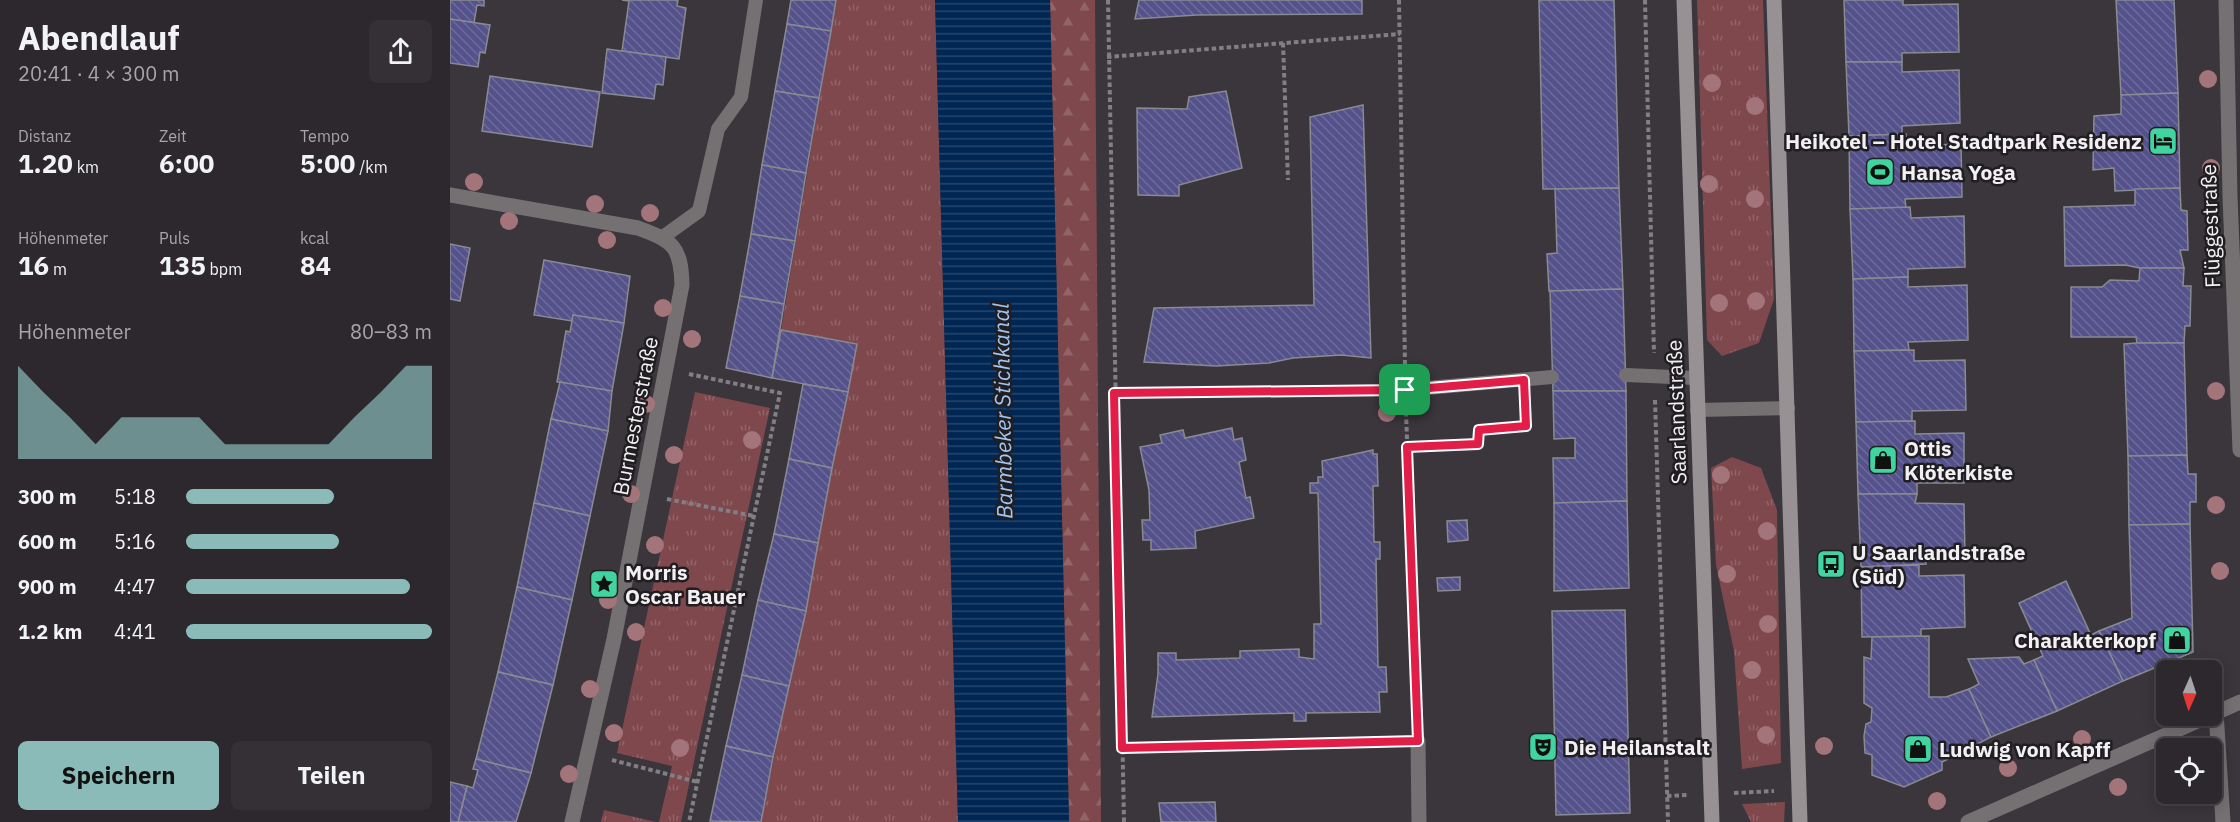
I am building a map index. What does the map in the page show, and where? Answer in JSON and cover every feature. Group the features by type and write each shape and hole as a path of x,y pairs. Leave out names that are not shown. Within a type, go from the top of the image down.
{"main road":[{"name":"Saarlandstraße","path":"1684,0 1712,822"},
{"path":"1774,0 1800,822"}],"street":[{"name":"Flüggestraße","path":"2226,0 2230,196 2240,450"},
{"path":"450,195 638,228 663,237"},
{"name":"Burmesterstraße","path":"572,822 614,639 682,285 682,260 663,237"},
{"path":"2222,710 2240,702"},
{"path":"1968,822 2185,726"},
{"path":"2213,726 2223,822"},
{"path":"1418,741 1419,822"}],"lane":[{"path":"663,237 699,212 718,129 741,97 756,0"},
{"path":"1626,375 1696,378"},
{"path":"1405,390 1552,377"},
{"path":"1697,410 1788,408"}],"path":[{"path":"1108,0 1107,57 1124,822"},
{"path":"1122,748 1418,741 1405,390 1399,0"},
{"path":"1645,0 1668,822"},
{"path":"1107,57 1400,34"},
{"path":"1283,44 1288,180"},
{"path":"665,367 780,393 689,822"},
{"path":"1407,447 1478,444 1479,430 1526,426 1524,380"},
{"path":"1114,393 1405,390"},
{"path":"641,494 754,516"},
{"path":"588,754 698,782"},
{"path":"1711,794 1799,790"}],"green space":[{"path":"836,0 935,0 958,822 761,822 857,345 781,330"},
{"path":"1050,0 1095,0 1101,822 1069,822"},
{"path":"1697,0 1763,0 1774,299 1759,343 1722,356 1707,340"},
{"path":"695,392 770,408 681,822 659,822 672,766 617,753"},
{"path":"1732,457 1761,468 1777,510 1781,763 1742,769 1734,651 1716,565 1711,468"},
{"path":"1785,802 1784,822 1751,822 1742,804"},
{"path":"604,810 656,822 601,822"}],"water":[{"name":"Barmbeker Stichkanal","path":"935,0 1050,0 1069,822 958,822"}],"building":[{"path":"450,0 484,0 484,6 477,5 474,23 450,19"},
{"path":"622,0 678,0 677,6 686,8 679,59 622,51 629,1"},
{"path":"791,0 836,0 831,31 787,24"},
{"path":"1139,0 1362,0 1362,14 1197,15 1135,19"},
{"path":"1539,0 1614,0 1619,188 1543,189"},
{"path":"1844,0 1903,0 1903,5 1958,4 1959,52 1902,53 1902,62 1846,62"},
{"path":"2116,0 2174,0 2178,93 2121,95"},
{"path":"450,19 490,25 485,53 480,52 478,67 450,63"},
{"path":"787,24 831,31 819,98 775,91"},
{"path":"607,49 666,57 663,85 656,84 654,99 602,93"},
{"path":"1846,62 1902,62 1902,72 1959,70 1960,123 1902,126 1902,134 1849,136"},
{"path":"490,76 600,92 592,147 482,131"},
{"path":"775,91 819,98 806,173 762,165"},
{"path":"1226,91 1242,168 1179,185 1179,196 1138,195 1137,108 1187,109 1189,97"},
{"path":"2178,93 2180,188 2115,191 2114,168 2093,170 2094,116 2121,114 2121,95"},
{"path":"1363,105 1371,358 1341,355 1216,366 1144,362 1154,308 1314,305 1310,117"},
{"path":"1906,134 1906,146 1961,144 1962,197 1905,199 1906,208 1850,209 1849,136"},
{"path":"762,165 806,173 795,241 751,234"},
{"path":"1619,188 1623,289 1549,291 1547,254 1557,253 1555,189"},
{"path":"2180,188 2181,210 2187,211 2188,250 2180,250 2184,268 2140,268 2125,265 2065,266 2064,207 2135,205 2135,189"},
{"path":"1910,207 1911,218 1964,216 1965,267 1908,269 1908,277 1853,279 1850,209"},
{"path":"751,234 795,241 784,304 740,296"},
{"path":"450,244 470,248 460,301 450,299"},
{"path":"544,260 630,276 624,323 573,315 572,321 534,315"},
{"path":"2140,268 2184,268 2183,286 2191,286 2190,326 2185,326 2184,343 2137,343 2136,337 2071,337 2071,287 2102,287 2110,280 2139,281"},
{"path":"1908,277 1908,287 1967,285 1968,340 1908,342 1909,350 1854,351 1853,279"},
{"path":"1623,289 1626,391 1553,391 1550,291"},
{"path":"740,296 784,304 772,378 726,368"},
{"path":"573,315 624,323 612,391 557,382 566,331 570,332"},
{"path":"781,330 857,344 848,392 772,378"},
{"path":"2184,343 2187,455 2128,456 2124,344"},
{"path":"1914,350 1914,361 1965,360 1966,410 1912,411 1912,421 1856,422 1854,351"},
{"path":"560,382 612,391 608,431 551,419"},
{"path":"803,384 848,392 832,468 789,459"},
{"path":"1553,391 1626,391 1627,501 1554,503 1553,458 1575,458 1575,438 1554,439"},
{"path":"551,419 608,431 590,516 534,503"},
{"path":"1915,421 1915,434 1964,433 1964,483 1917,483 1917,494 1858,494 1856,422"},
{"path":"1232,428 1234,440 1242,438 1246,460 1239,462 1246,498 1250,497 1254,518 1195,531 1196,548 1151,550 1151,540 1143,540 1142,520 1150,520 1149,490 1140,447 1162,443 1160,435 1183,430 1185,438"},
{"path":"1373,450 1373,454 1377,454 1378,486 1373,486 1374,542 1380,542 1380,559 1376,559 1378,667 1386,667 1387,692 1379,692 1380,712 1306,713 1306,721 1294,721 1294,713 1152,717 1158,674 1158,653 1176,653 1176,660 1240,658 1240,651 1299,649 1299,657 1314,659 1314,624 1321,624 1318,493 1310,493 1310,483 1318,483 1318,477 1323,477 1322,461"},
{"path":"2187,455 2188,474 2196,474 2196,502 2190,502 2190,524 2129,525 2128,456"},
{"path":"789,459 832,468 818,543 774,534"},
{"path":"1858,494 1917,494 1915,503 1964,504 1965,554 1926,555 1926,564 1861,567"},
{"path":"1627,501 1629,588 1554,591 1554,503"},
{"path":"534,503 590,516 572,600 517,587"},
{"path":"1467,520 1468,540 1448,542 1447,521"},
{"path":"2190,524 2193,652 2174,660 2156,660 2156,667 2123,681 2099,631 2132,618 2129,525"},
{"path":"774,534 818,543 806,611 758,600"},
{"path":"1919,565 1919,576 1964,575 1965,627 1921,629 1921,636 1862,637 1861,567"},
{"path":"1460,577 1460,590 1438,591 1437,578"},
{"path":"2066,581 2091,635 2099,631 2123,681 2057,711 2034,660 2043,656 2019,603"},
{"path":"517,587 572,600 553,685 498,672"},
{"path":"758,600 806,611 789,686 742,675"},
{"path":"1625,610 1630,813 1556,815 1552,611"},
{"path":"1929,636 1929,697 1946,697 1969,689 1991,737 1942,762 1942,770 1904,787 1872,775 1872,755 1865,753 1864,736 1866,724 1871,722 1872,708 1864,703 1864,657 1871,659 1872,637"},
{"path":"2019,657 2024,664 2034,660 2057,711 1991,737 1969,689 1979,684 1968,659"},
{"path":"498,672 553,685 531,773 476,759"},
{"path":"742,675 789,686 773,757 726,746"},
{"path":"726,746 773,757 761,822 710,821"},
{"path":"476,759 531,773 516,822 458,822 467,786 473,788 478,770 473,769"},
{"path":"450,782 467,786 458,822 450,822"},
{"path":"1215,802 1216,822 1161,822 1159,803"}],"place":[{"name":"Heikotel – Hotel Stadtpark Residenz","path":"2163,141"},
{"name":"Hansa Yoga","path":"1880,172"},
{"name":"Ottis Klöterkiste","path":"1883,460"},
{"name":"U Saarlandstraße (Süd)","path":"1831,564"},
{"name":"Morris Oscar Bauer","path":"604,584"},
{"name":"Charakterkopf","path":"2177,640"},
{"name":"Die Heilanstalt","path":"1543,747"},
{"name":"Ludwig von Kapff","path":"1918,749"}],"route":[{"path":"1524,380 1526,426 1479,430 1478,444 1407,447 1418,741 1122,748 1114,393 1405,390 1524,380"}]}
